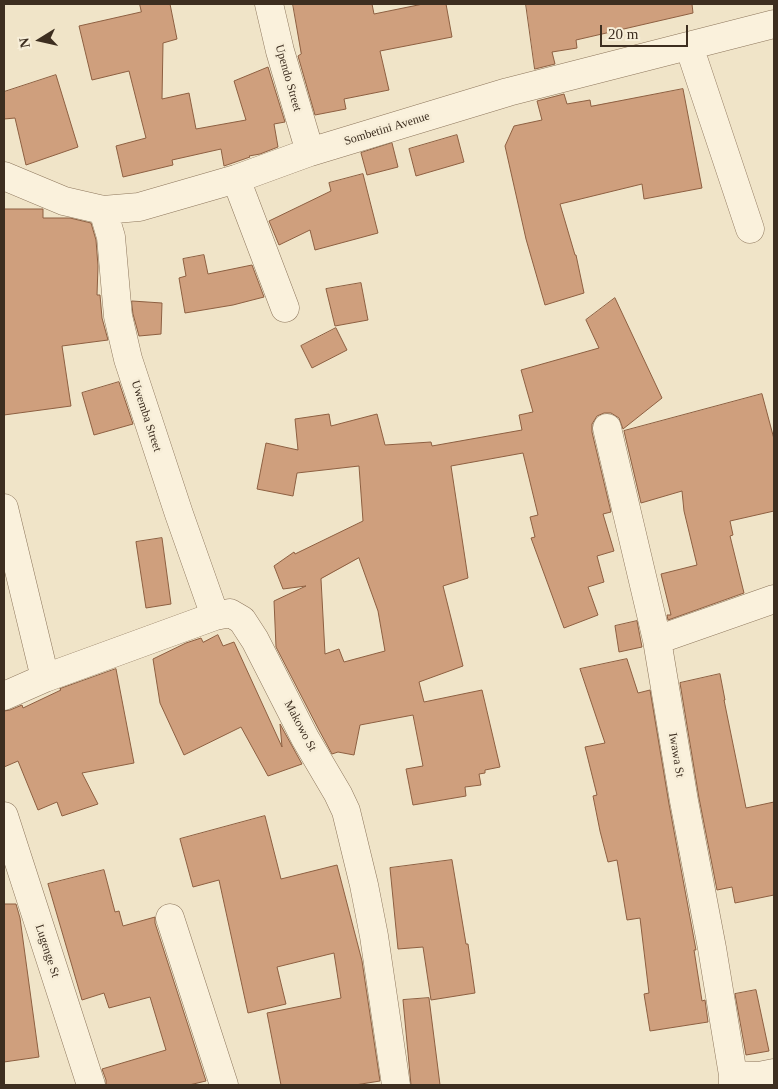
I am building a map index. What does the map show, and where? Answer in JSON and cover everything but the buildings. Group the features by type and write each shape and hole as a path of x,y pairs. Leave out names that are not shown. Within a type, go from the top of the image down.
{"street":[{"name":"Upendo Street","path":"269,4 280,51 310,152"},
{"name":"Sombetini Avenue","path":"4,176 64,201 103,210 139,207 236,179 310,152 508,92 774,24"},
{"path":"689,46 750,229"},
{"path":"236,179 286,308"},
{"name":"Uwemba Street","path":"103,210 110,237 118,316 128,359 214,616"},
{"name":"Iwawa St","path":"607,428 656,640 712,948 733,1080"},
{"path":"4,508 45,678"},
{"path":"656,640 774,599"},
{"name":"Makowo St","path":"4,696 45,678 214,616 230,613 242,620 255,640 305,738 346,811 374,936 396,1085"},
{"name":"Lugenge St","path":"4,816 91,1085"},
{"path":"170,918 224,1085"},
{"path":"733,1080 774,1073"}]}
